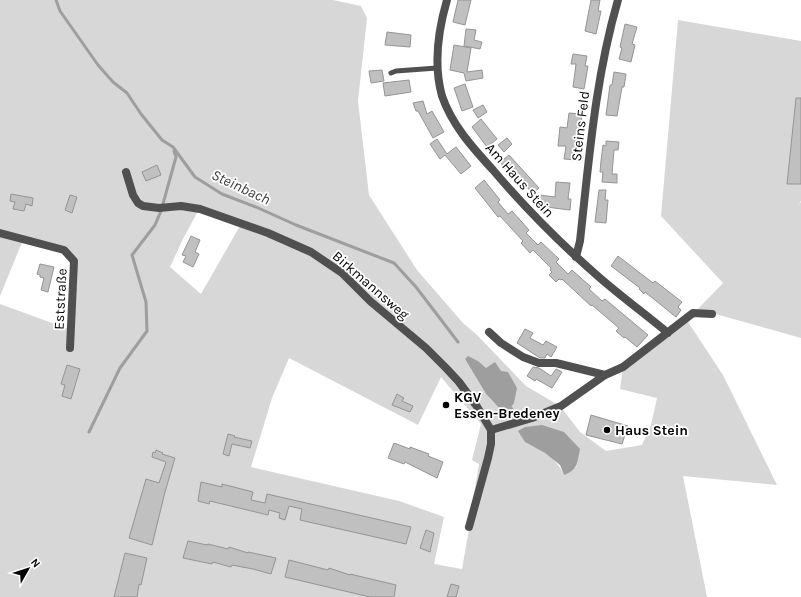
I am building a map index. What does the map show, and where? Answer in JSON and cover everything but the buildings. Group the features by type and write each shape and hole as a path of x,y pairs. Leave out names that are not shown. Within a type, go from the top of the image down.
{"street":[{"name":"Am Haus Stein","path":"447,0 437,46 437,68 446,107 464,138 545,228 601,279 668,333"},
{"name":"Steins Feld","path":"576,257 580,241 596,96 618,0"},
{"name":"Birkmannsweg","path":"126,172 133,195 138,203 143,206 159,208 181,206 191,207 268,233 310,252 342,273 370,301 426,348 476,405 490,430 491,444 488,458 469,527"},
{"name":"Eststraße","path":"0,233 64,250 74,261 70,348"},
{"path":"490,430 532,418 562,406 605,375 623,366 693,313 712,314"},
{"path":"489,332 501,343 523,357 539,363 556,363 605,375"}],"lane":[{"path":"391,73 396,71 437,68"}],"shaded area":[{"path":"0,0 333,0 361,6 367,18 358,101 369,195 417,270 463,323 477,335 526,386 560,406 580,432 606,451 642,445 651,425 657,398 620,389 623,367 686,319 723,375 777,485 683,476 707,597 0,597 0,304 74,331 70,253 0,233","holes":["130,202 199,210 241,224 201,294 170,267 198,211","289,358 418,425 441,377 481,424 472,460 479,464 470,518 464,527 469,529 462,569 434,564 444,517 399,501 251,467 272,398","465,359 486,368 495,404 486,394","525,442 577,466 564,475 553,459"]},
{"path":"678,20 801,41 801,201 798,205 801,202 801,338 712,313 694,313 724,282 723,283 661,216"},
{"path":"0,234 23,240 0,296"},
{"path":"468,356 478,361 486,368 495,362 501,371 508,372 517,388 514,403 509,410 503,412 486,394 465,359"},
{"path":"542,425 564,432 580,449 576,465 569,473 564,475 560,465 545,453 525,442 518,431 525,427"}],"waterway":[{"name":"Steinbach","path":"56,0 60,11 98,65 113,82 127,93 141,114 162,140 173,147 195,177 222,194 296,225 394,263 416,287 458,342"},
{"path":"89,432 120,368 147,331 146,302 132,255 155,225 161,211 176,157 174,151"},
{"path":"511,408 518,418"}],"place":[{"name":"KGV Essen-Bredeney","path":"446,405"},
{"name":"Haus Stein","path":"607,430"}]}
